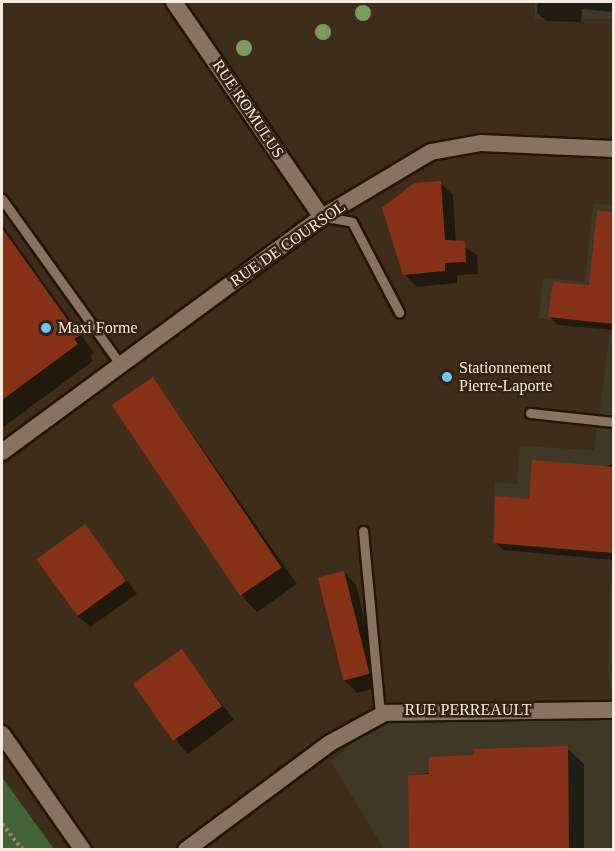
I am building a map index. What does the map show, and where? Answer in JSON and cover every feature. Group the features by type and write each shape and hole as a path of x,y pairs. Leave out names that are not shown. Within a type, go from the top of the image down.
{"street":[{"name":"RUE ROMULUS","path":"174,2 322,217"},
{"name":"RUE DE COURSOL","path":"2,452 322,217 431,152 481,143 614,149"},
{"name":"RUE PERREAULT","path":"186,849 330,743 380,714 614,710"},
{"path":"2,734 83,849"}],"lane":[{"path":"2,198 121,365"},
{"path":"322,217 352,222 399,312"},
{"path":"530,413 614,422"},
{"path":"363,531 380,714"}],"path":[{"path":"2,824 23,849"}],"shaded area":[{"path":"535,2 613,2 613,19 535,19"},
{"path":"593,204 613,205 613,702 608,669 612,555 492,544 495,482 517,484 520,446 594,450 611,326 539,318 543,278 585,282"},
{"path":"613,710 613,849 384,849 331,762 385,713"}],"green space":[{"path":"2,777 53,848 53,849 2,849"}],"building":[{"path":"441,181 445,240 465,241 466,262 445,263 445,271 403,275 382,208 414,183"},
{"path":"597,211 614,212 614,324 548,317 553,282 589,285"},
{"path":"2,228 79,336 74,339 78,344 2,400"},
{"path":"153,377 282,568 240,596 112,405"},
{"path":"532,460 614,467 614,553 494,543 495,496 529,499"},
{"path":"85,524 126,581 78,616 36,559"},
{"path":"344,571 370,674 343,680 318,578"},
{"path":"182,649 222,706 173,741 133,683"},
{"path":"568,746 569,849 409,849 408,775 429,774 429,757 474,755 474,749"}],"place":[{"name":"Maxi Forme","path":"46,328"},
{"name":"Stationnement Pierre-Laporte","path":"447,377"}]}
